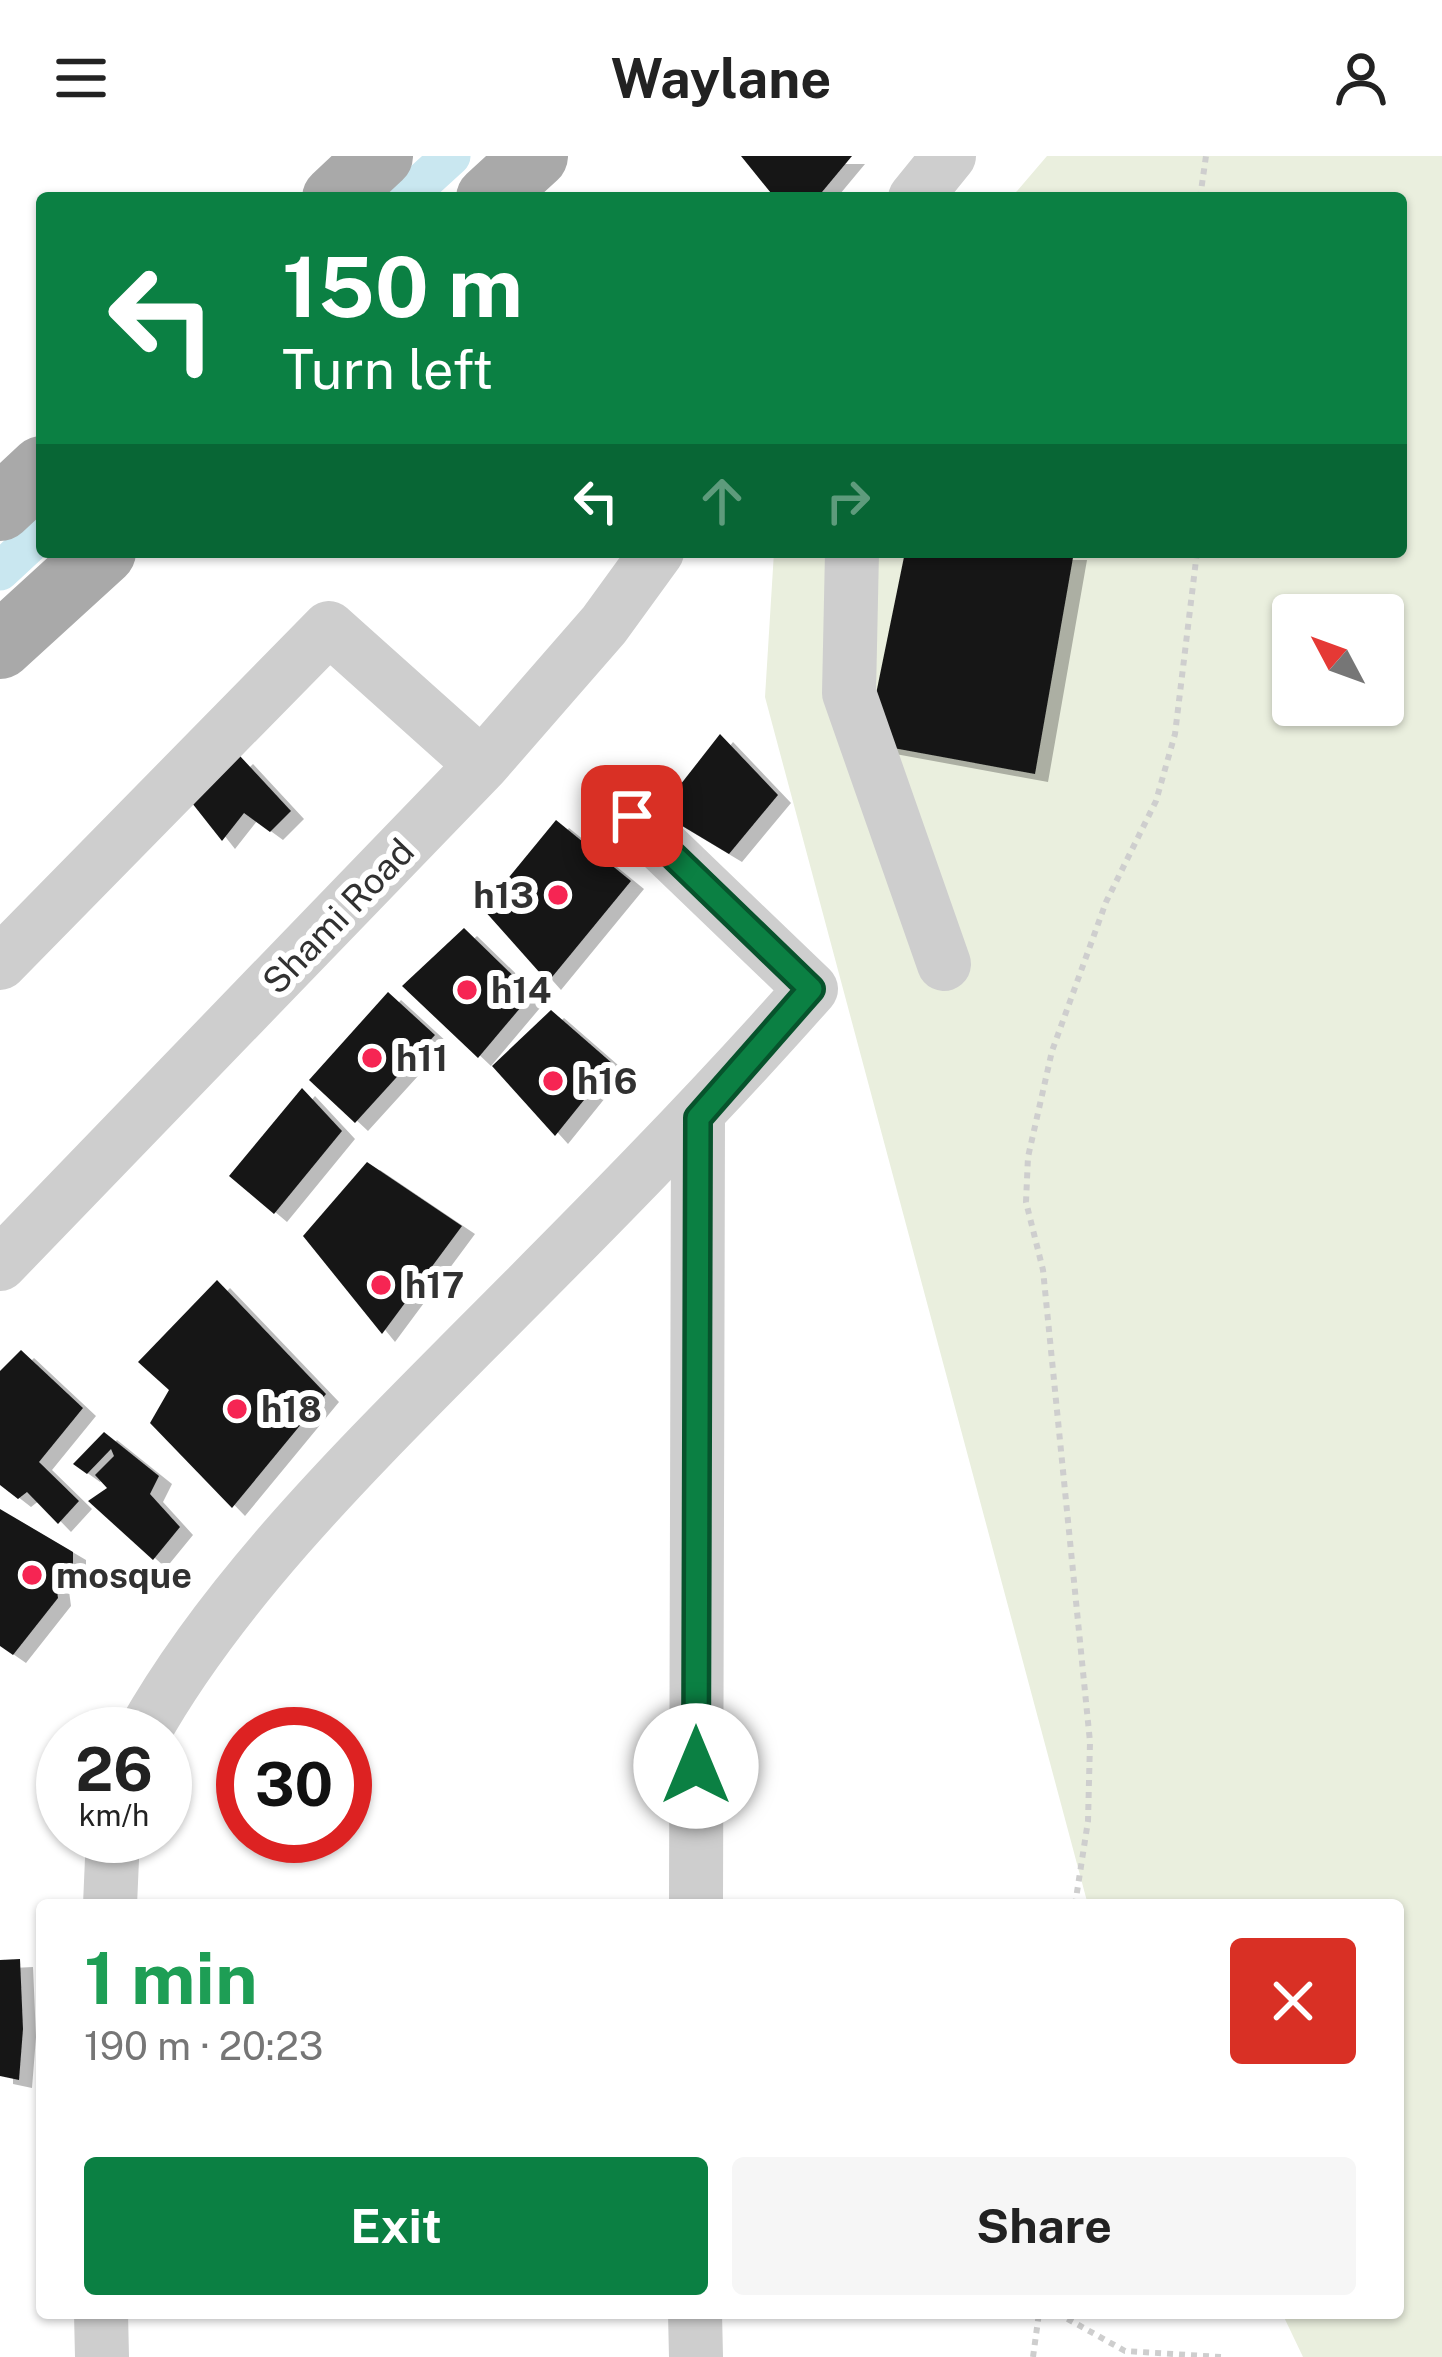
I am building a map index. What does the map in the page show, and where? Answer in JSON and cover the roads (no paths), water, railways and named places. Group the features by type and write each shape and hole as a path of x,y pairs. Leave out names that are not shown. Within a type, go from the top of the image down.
{"main road":[{"path":"341,192 380,156"},
{"path":"496,192 535,156"},
{"path":"0,508 36,475"},
{"path":"0,646 96,558"}],"street":[{"path":"917,192 945,156"},
{"name":"Shami Road","path":"0,1264 482,765 604,625 652,558"},
{"path":"852,558 849,693 944,964"},
{"path":"0,964 329,628 482,765"},
{"path":"159,1707 328,1488 698,1118 811,989 632,816"},
{"path":"696,1899 698,1118"},
{"path":"110,1899 112,1863"},
{"path":"101,2319 102,2357"},
{"path":"695,2319 696,2357"}],"waterway":[{"path":"412,192 451,156"},
{"path":"0,571 36,538"}],"place":[{"name":"h13","path":"558,895"},
{"name":"h14","path":"467,990"},
{"name":"h11","path":"372,1058"},
{"name":"h16","path":"553,1081"},
{"name":"h17","path":"381,1285"},
{"name":"h18","path":"237,1409"},
{"name":"mosque","path":"32,1575"}]}
